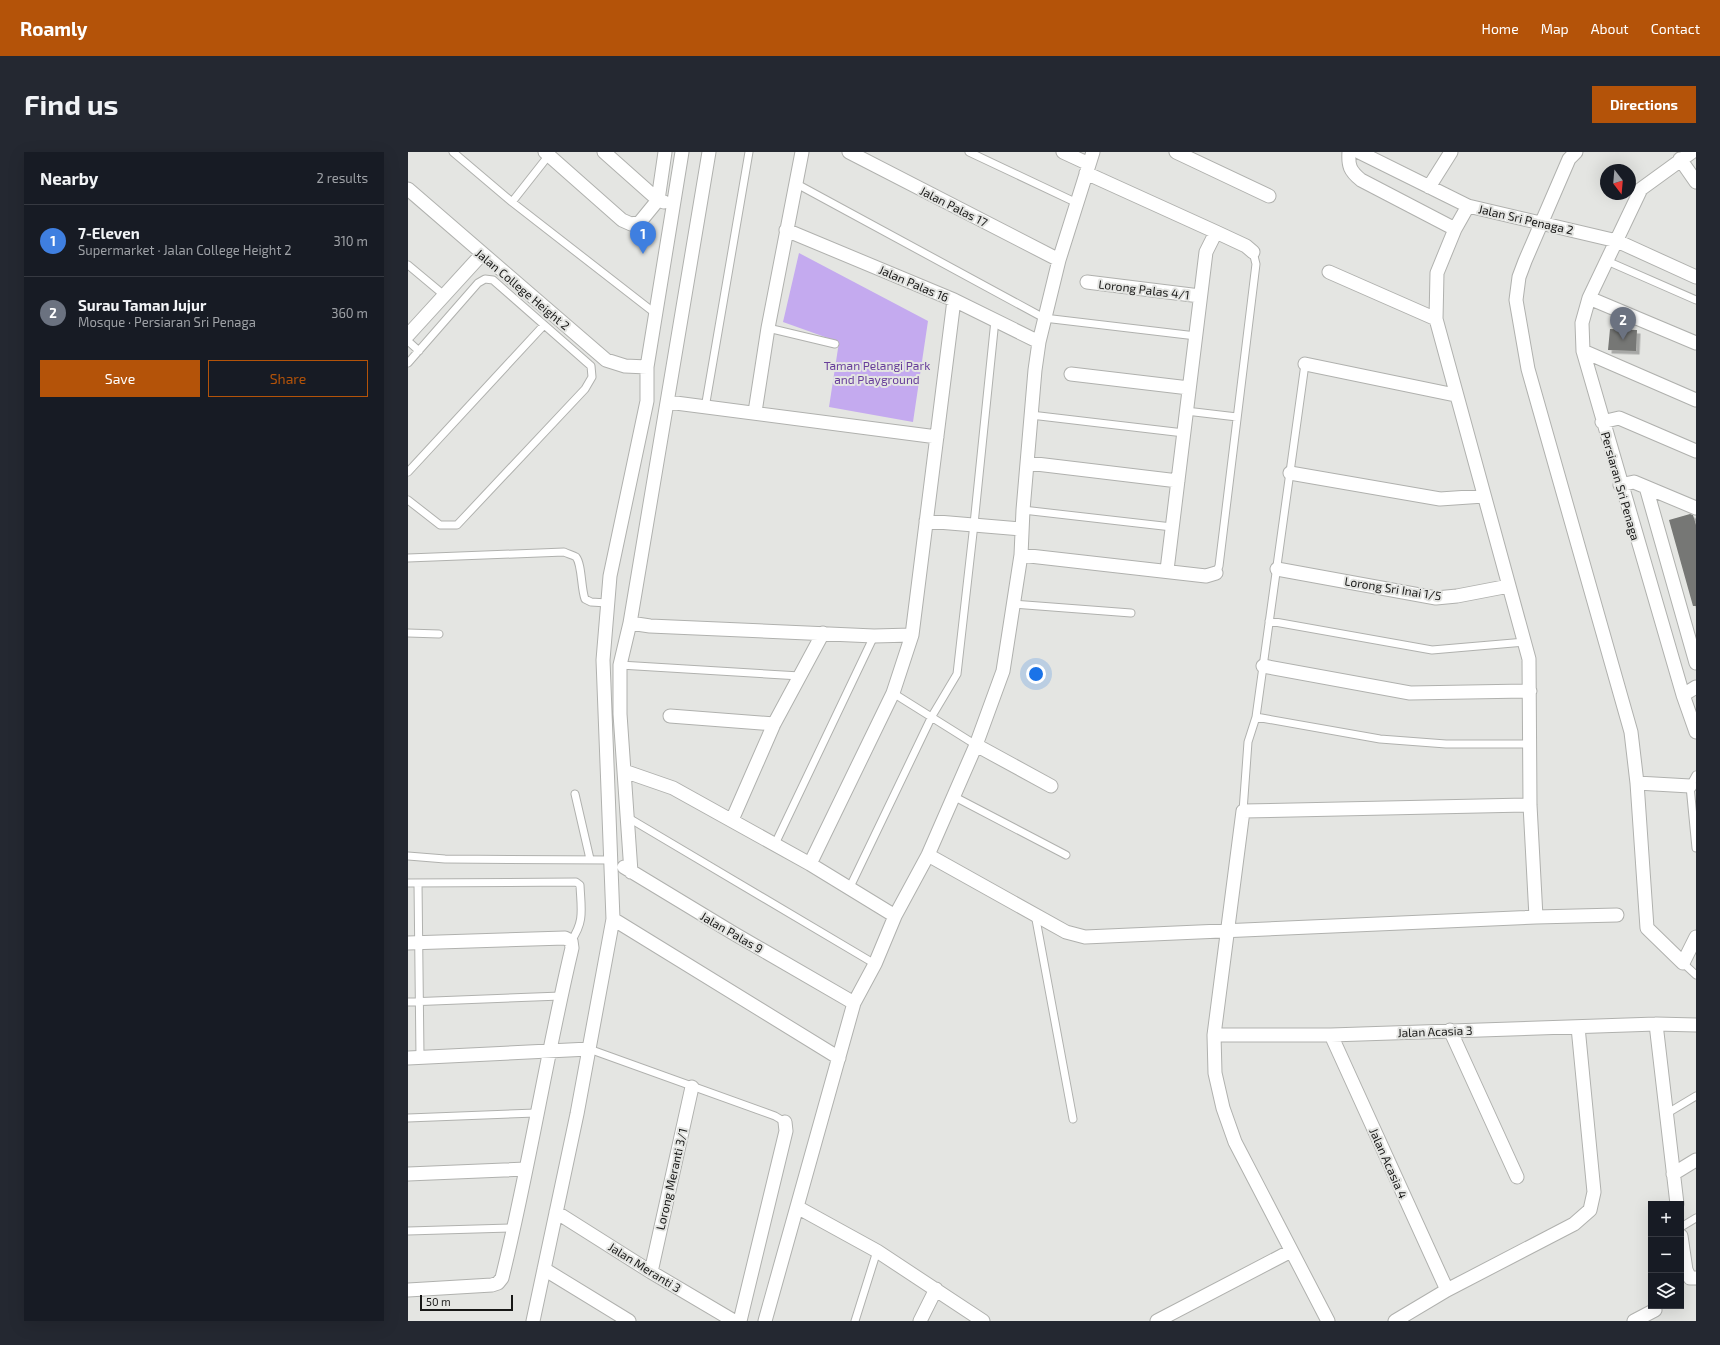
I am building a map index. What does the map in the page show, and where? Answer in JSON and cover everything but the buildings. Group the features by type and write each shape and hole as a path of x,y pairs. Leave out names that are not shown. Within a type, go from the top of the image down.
{"street":[{"path":"604,152 658,200 674,206"},
{"path":"547,154 622,220 631,224 640,222 658,200 665,152"},
{"path":"533,1321 589,1049 613,919 612,860 603,660 607,604 610,576 647,401 648,367 682,152"},
{"path":"631,872 620,714 620,665 630,624 709,152"},
{"path":"755,412 768,328 802,152"},
{"name":"Jalan Palas 17","path":"849,152 869,156 1059,260"},
{"path":"1063,152 1090,163 1216,232 1246,246 1253,252"},
{"path":"1176,152 1269,196"},
{"path":"1349,152 1348,164 1351,172 1361,180 1455,229"},
{"name":"Jalan Sri Penaga 2","path":"1359,152 1468,206 1617,241 1696,277"},
{"path":"1429,187 1451,152"},
{"path":"1576,152 1569,159 1541,222 1519,277 1516,300 1528,369 1631,732 1637,783 1647,928 1683,964 1696,937"},
{"name":"Persiaran Sri Penaga","path":"1692,152 1680,159 1641,189 1589,298 1582,323 1583,351 1602,422 1683,695 1696,732"},
{"path":"1680,159 1696,182"},
{"path":"765,1321 854,1003 874,964 895,916 928,854 976,745 1003,671 1022,555 1023,510 1039,342 1059,260 1090,163"},
{"name":"Jalan College Height 2","path":"408,189 606,360 625,366 648,367"},
{"path":"1468,206 1455,229 1437,273 1436,319 1455,395 1529,659 1530,805 1536,917"},
{"name":"Jalan Palas 16","path":"786,230 954,300 1039,342"},
{"path":"1167,570 1206,252 1216,232"},
{"path":"408,335 482,254"},
{"path":"1329,272 1436,319"},
{"name":"Lorong Palas 4/1","path":"1087,282 1200,296"},
{"path":"1589,298 1696,343"},
{"path":"810,864 893,693 912,635 954,300"},
{"path":"1583,351 1696,400"},
{"path":"1305,364 1455,395"},
{"path":"1071,374 1189,388"},
{"path":"668,402 705,408 755,412 937,437"},
{"path":"1602,422 1620,418 1696,451"},
{"path":"1028,463 1178,481"},
{"path":"1290,472 1440,499 1484,496"},
{"path":"1620,485 1634,482 1696,508"},
{"path":"1646,487 1696,663"},
{"path":"926,521 1022,529"},
{"path":"1022,555 1167,570 1206,576 1216,573"},
{"name":"Lorong Sri Inai 1/5","path":"1277,569 1436,598 1457,596 1509,586"},
{"path":"630,624 874,636 912,635"},
{"path":"732,820 774,724 823,633"},
{"path":"1263,666 1410,693 1530,691"},
{"path":"1683,695 1696,687"},
{"path":"670,716 774,724"},
{"path":"976,745 1051,786"},
{"path":"624,771 673,788 810,864 895,916"},
{"path":"1637,783 1693,780"},
{"path":"1328,1321 1235,1142 1223,1108 1215,1073 1214,1035 1243,811 1530,805"},
{"path":"928,854 1066,932 1085,937 1536,917 1617,915"},
{"name":"Jalan Palas 9","path":"612,860 854,1003"},
{"path":"613,919 839,1058"},
{"path":"408,1290 492,1285 498,1283 502,1278 514,1228 548,1052 572,948 571,941 565,938 414,943"},
{"path":"1656,1024 1677,1201"},
{"name":"Jalan Acasia 3","path":"1214,1035 1331,1035 1656,1024 1696,1025"},
{"path":"1395,1321 1447,1290 1574,1224 1590,1210 1594,1192 1578,1027"},
{"path":"1450,1030 1517,1177"},
{"name":"Jalan Acasia 4","path":"1331,1035 1447,1290"},
{"path":"414,1058 589,1049"},
{"name":"Lorong Meranti 3/1","path":"651,1272 692,1087"},
{"path":"740,1321 786,1131 785,1122"},
{"path":"1673,1174 1696,1160"},
{"path":"408,1174 526,1169"},
{"path":"797,1207 877,1251 983,1321"},
{"name":"Jalan Meranti 3","path":"556,1212 651,1272 734,1321"},
{"path":"1681,1237 1686,1270 1690,1278 1696,1278"},
{"path":"1157,1321 1291,1251"},
{"path":"544,1269 629,1321"},
{"path":"920,1321 936,1289"},
{"path":"1634,1321 1655,1310"}],"lane":[{"path":"453,152 512,202 656,314"},
{"path":"705,408 749,152"},
{"path":"969,152 1077,204"},
{"path":"512,202 547,154"},
{"path":"795,183 1044,318 1196,336"},
{"path":"1216,573 1219,566 1256,264 1253,252"},
{"path":"1607,261 1696,300"},
{"path":"408,265 444,296"},
{"path":"408,363 478,283 485,279 493,280 591,366 592,377 585,389 457,525 440,525 408,500"},
{"path":"849,889 932,716 957,674 995,320"},
{"path":"408,472 544,325"},
{"path":"768,328 835,344"},
{"path":"408,341 419,351"},
{"path":"1243,811 1248,742 1256,717 1305,364"},
{"path":"1186,411 1237,417"},
{"path":"1031,415 1184,433"},
{"path":"1023,510 1172,527"},
{"path":"408,558 564,552 575,556 579,561 582,589 585,599 591,602 607,604"},
{"path":"1014,604 1131,613"},
{"path":"1269,621 1432,650 1524,642"},
{"path":"408,633 439,634"},
{"path":"775,844 874,636"},
{"path":"620,665 800,676"},
{"path":"893,693 932,716 976,745"},
{"path":"1256,717 1380,739 1446,744 1530,744"},
{"path":"1693,780 1696,848"},
{"path":"575,794 590,859"},
{"path":"953,796 1066,855"},
{"path":"626,817 874,964"},
{"path":"408,856 445,859 612,860"},
{"path":"408,883 576,882 580,885 581,922 579,930 571,941"},
{"path":"414,1058 420,1002 414,943 418,883"},
{"path":"1035,914 1073,1119"},
{"path":"1683,964 1696,975"},
{"path":"408,1002 561,996"},
{"path":"589,1049 775,1116 785,1122"},
{"path":"1666,1114 1696,1096"},
{"path":"408,1118 536,1113"},
{"path":"1684,1225 1696,1218"},
{"path":"408,1231 514,1228"},
{"path":"855,1321 877,1251"}],"green space":[{"name":"Taman Pelangi Park and Playground","path":"799,253 928,321 913,422 829,407 839,342 783,322"}],"place":[{"name":"7-Eleven","path":"643,254"},
{"name":"Surau Taman Jujur","path":"1623,340"}]}
